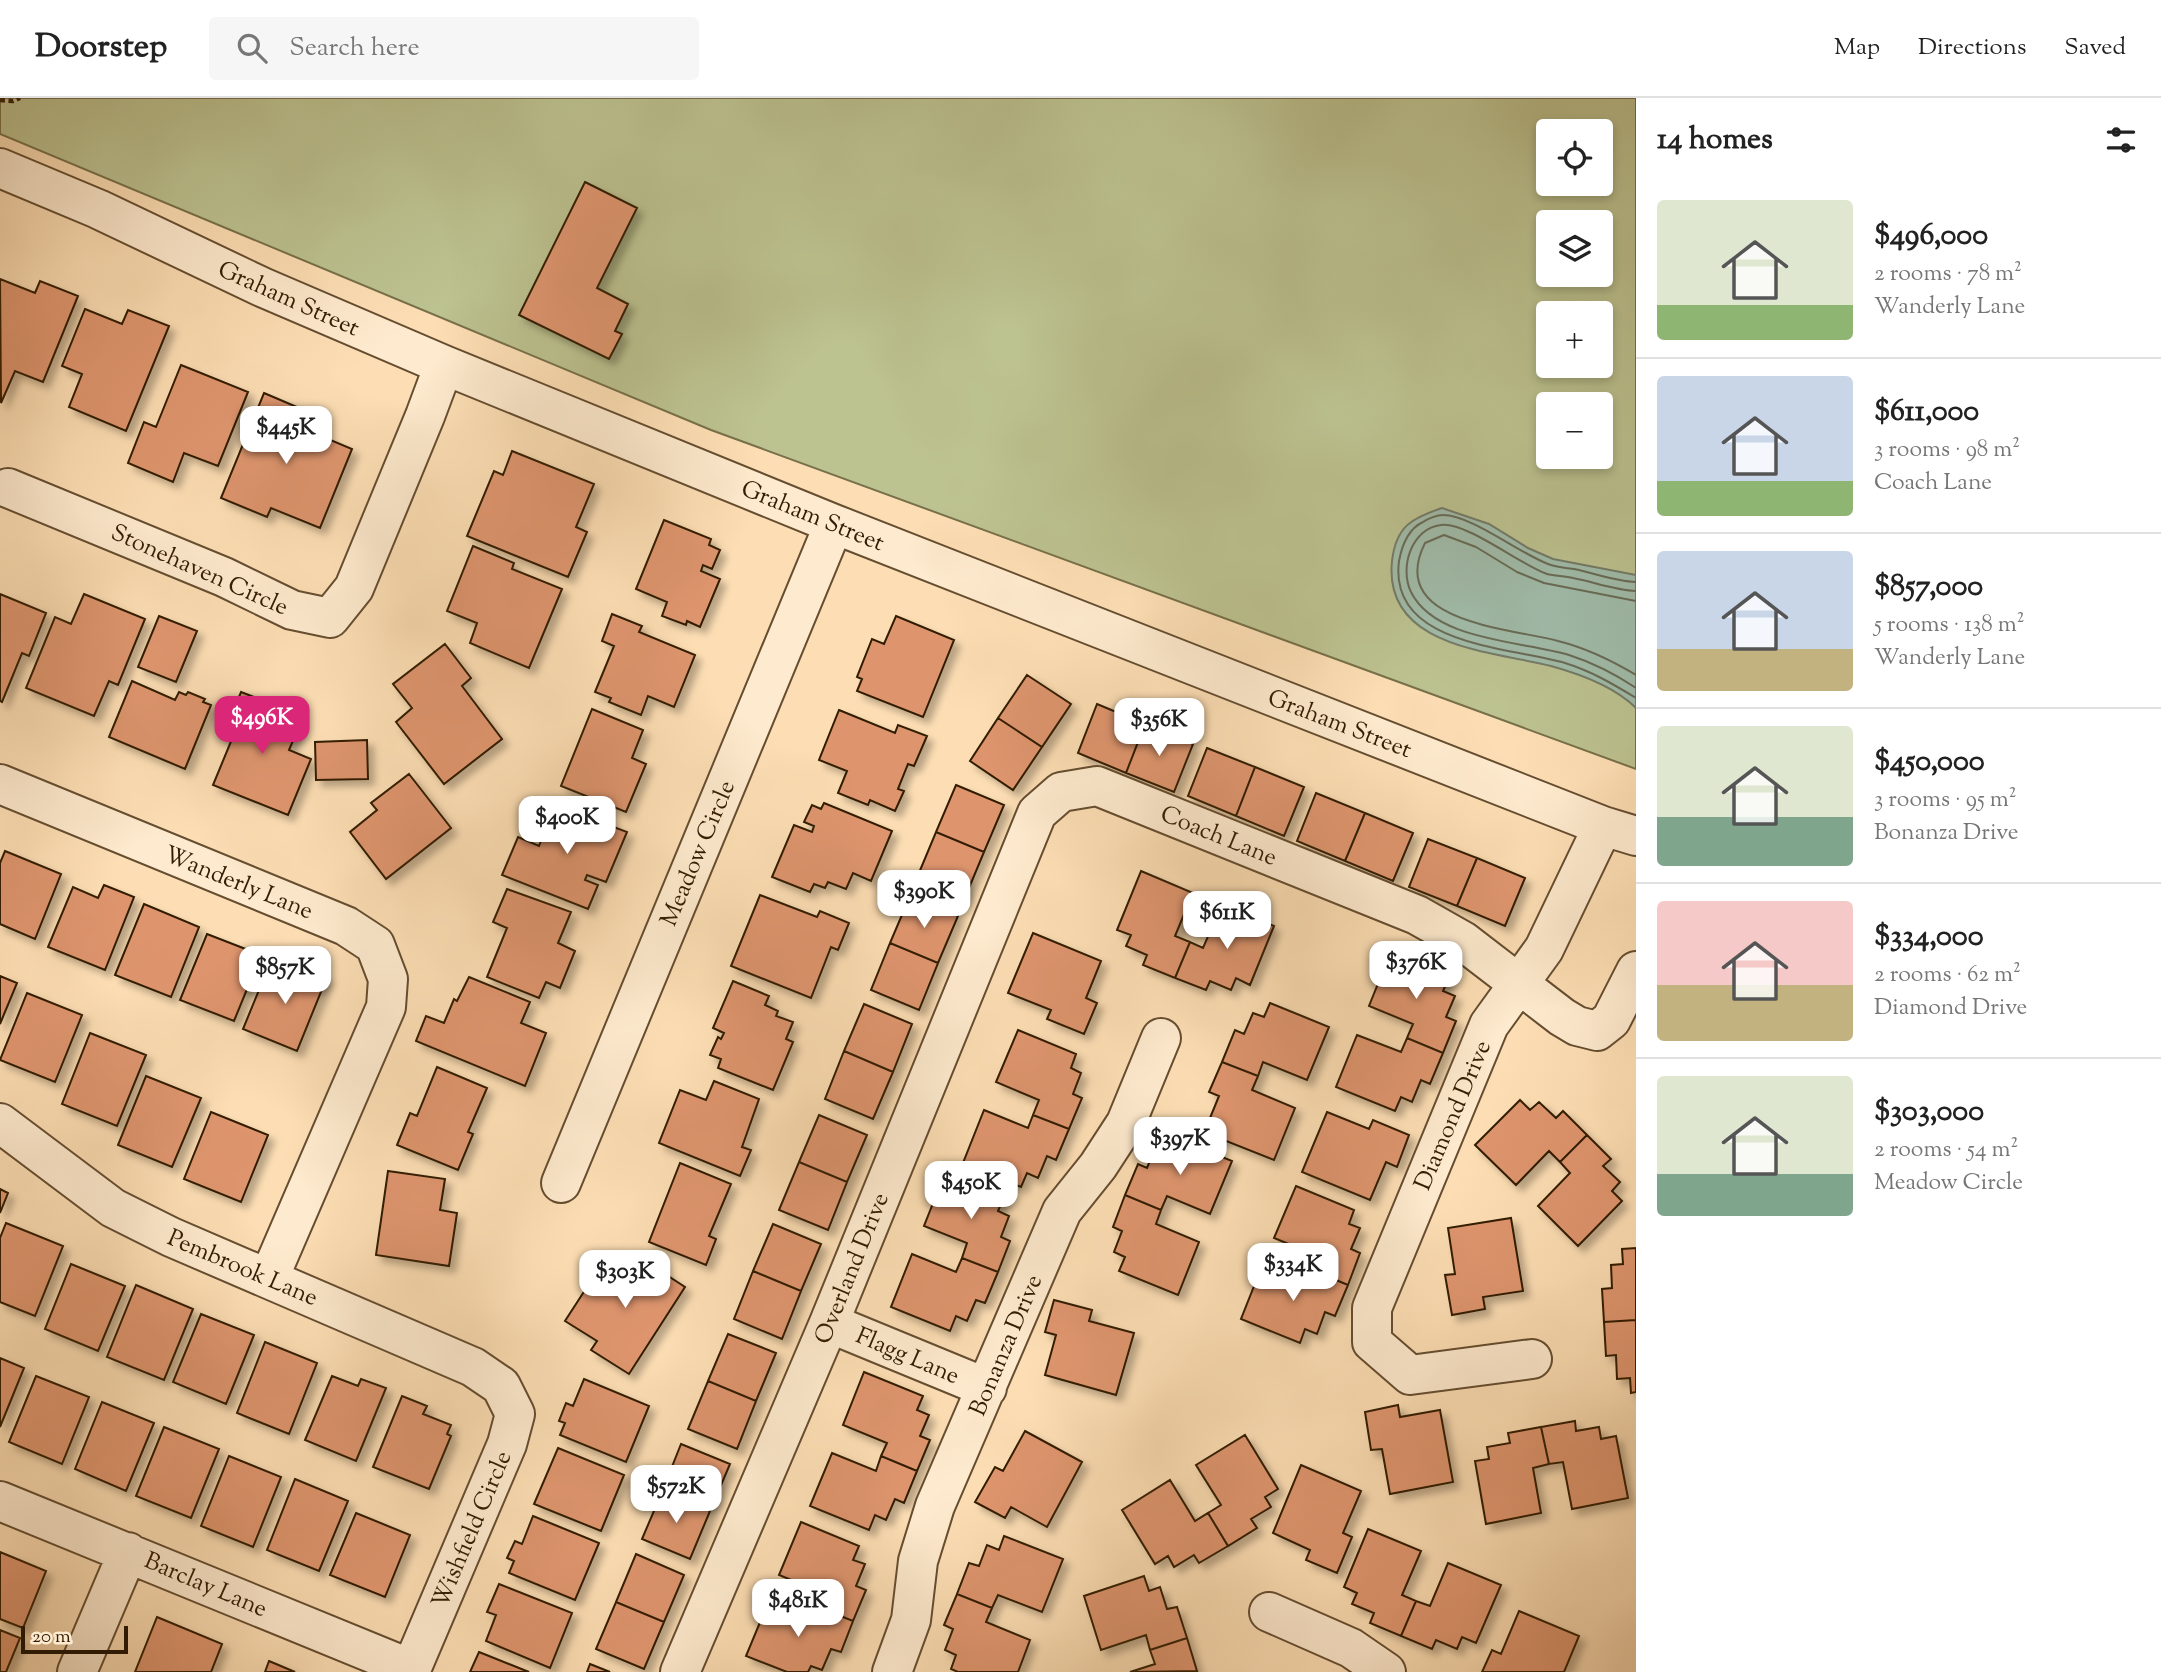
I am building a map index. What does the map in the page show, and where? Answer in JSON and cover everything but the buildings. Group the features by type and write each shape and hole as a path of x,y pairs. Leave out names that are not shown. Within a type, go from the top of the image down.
{"street":[{"name":"Graham Street","path":"0,168 98,209 262,287 443,365 834,524 1620,831"},
{"name":"Stonehaven Circle","path":"8,488 224,577 292,610 330,618 355,588 443,365"},
{"name":"Meadow Circle","path":"561,1183 834,524"},
{"name":"Wanderly Lane","path":"0,784 346,926 375,945 388,979 386,1007 269,1278"},
{"name":"Coach Lane","path":"1061,792 1097,786 1417,915 1463,941 1577,1026 1597,1031 1611,1020 1636,971"},
{"name":"Overland Drive","path":"680,1672 829,1323 1037,813 1061,792"},
{"name":"Diamond Drive","path":"1532,1359 1410,1375 1372,1342 1372,1308 1489,1025 1544,949 1620,831"},
{"name":"Bonanza Drive","path":"892,1672 911,1620 918,1561 935,1506 1062,1211 1098,1166 1126,1123 1161,1038"},
{"name":"Pembrook Lane","path":"0,1123 113,1208 171,1237 473,1367 501,1386"},
{"name":"Flagg Lane","path":"829,1323 987,1388"},
{"name":"Wishfield Circle","path":"411,1671 507,1444 515,1414 501,1386"},
{"name":"Barclay Lane","path":"0,1501 411,1671"},
{"path":"77,1672 128,1552"},
{"path":"1269,1612 1351,1648 1386,1672"}],"path":[{"path":"0,100 13,101 20,98"}],"green space":[{"path":"0,98 1636,98 1636,769 711,430 0,134"}],"water":[{"path":"1442,508 1489,524 1528,548 1553,559 1636,575 1636,708 1618,693 1573,673 1472,649 1446,640 1423,628 1405,612 1394,590 1392,561 1397,539 1414,520"}]}
